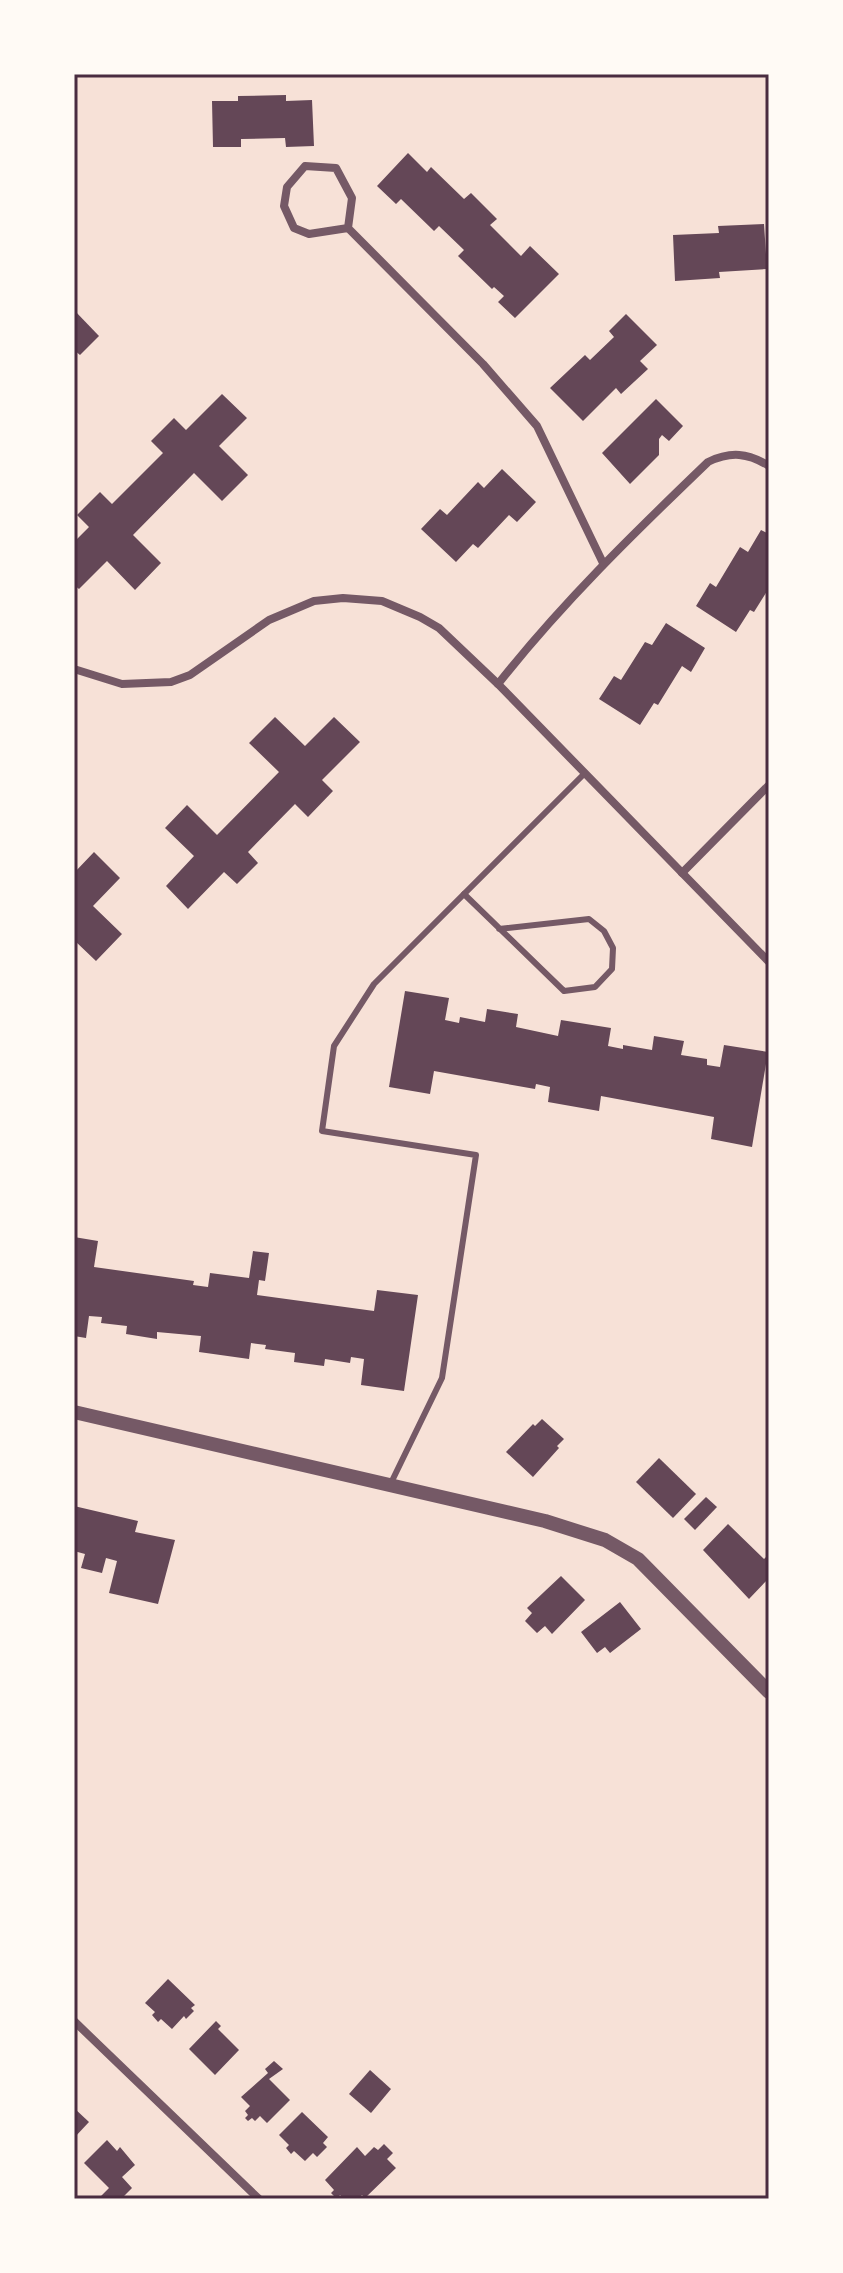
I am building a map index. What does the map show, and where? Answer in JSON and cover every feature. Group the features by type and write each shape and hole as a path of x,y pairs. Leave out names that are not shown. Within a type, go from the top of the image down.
{"street":[{"path":"305,166 336,168 352,198 348,228 309,234 294,228 284,206 287,187 305,166"},
{"path":"348,228 483,364 537,426 603,563"},
{"path":"498,684 538,634 603,563 708,462 724,455 742,454 755,457 769,466"},
{"path":"74,669 122,684 171,682 190,675 269,620 314,601 343,598 382,601 420,617 439,628 498,684 769,962"},
{"path":"682,873 769,785"},
{"path":"74,1412 545,1521 605,1540 638,1559 769,1692"},
{"path":"74,2021 259,2199"}],"lane":[{"path":"390,1485 442,1378 476,1155 322,1131 334,1046 374,984 585,773"},
{"path":"464,894 499,929 564,991 595,987 612,969 613,948 604,931 589,919 499,929"}],"building":[{"path":"286,95 286,101 312,100 314,146 286,147 285,138 241,139 241,147 213,147 212,101 238,101 238,96"},
{"path":"408,153 427,172 431,167 464,199 471,193 497,219 490,225 521,256 530,246 559,274 515,318 498,302 504,296 494,287 492,289 458,256 464,250 439,226 434,231 401,199 396,204 377,186"},
{"path":"764,224 767,269 719,272 720,278 675,281 673,235 719,233 718,226"},
{"path":"74,310 99,336 80,355 74,350"},
{"path":"626,314 657,345 640,361 648,369 621,394 616,388 583,421 550,388 585,355 590,360 614,337 609,331"},
{"path":"222,394 247,418 219,446 248,475 222,501 194,473 133,535 161,563 135,590 107,561 79,589 74,585 74,542 89,527 77,515 100,492 112,504 163,453 151,441 174,418 186,430"},
{"path":"656,399 683,426 669,441 662,435 659,455 630,484 602,453"},
{"path":"502,469 536,502 517,522 509,515 478,548 473,544 456,562 421,529 440,509 447,515 478,482 484,488"},
{"path":"761,530 769,534 769,588 754,612 750,610 736,632 696,606 710,583 716,587 740,547 748,552"},
{"path":"666,623 705,648 691,672 682,666 658,705 654,703 640,725 599,699 614,676 621,680 645,642 652,645"},
{"path":"275,717 305,746 334,717 360,742 322,780 333,791 308,817 295,804 248,852 258,863 237,884 224,872 188,909 166,886 194,856 165,828 187,805 217,835 219,833 279,772 249,743"},
{"path":"94,852 120,878 93,906 122,934 96,961 74,940 74,873"},
{"path":"405,991 449,998 445,1020 459,1023 460,1017 485,1022 487,1009 518,1014 516,1027 558,1036 561,1020 611,1028 608,1046 652,1050 654,1036 684,1041 681,1055 707,1059 707,1065 720,1067 724,1045 768,1052 752,1147 711,1139 714,1117 601,1096 599,1111 548,1102 550,1087 536,1084 535,1089 434,1071 430,1094 389,1087"},
{"path":"74,1237 98,1241 94,1267 194,1281 193,1285 208,1287 210,1273 249,1278 253,1251 269,1253 265,1281 259,1280 257,1295 374,1311 377,1290 418,1295 404,1391 361,1385 364,1359 351,1357 350,1363 325,1359 324,1366 294,1362 295,1353 265,1349 266,1345 251,1343 249,1359 199,1352 201,1336 157,1332 157,1339 126,1334 127,1326 101,1323 102,1317 89,1316 86,1338 74,1336"},
{"path":"542,1419 564,1439 533,1477 506,1452"},
{"path":"659,1458 696,1494 673,1518 636,1482"},
{"path":"706,1497 717,1507 695,1530 684,1519"},
{"path":"74,1506 138,1521 135,1532 175,1540 158,1604 109,1593 117,1561 106,1558 102,1573 81,1568 85,1554 74,1551"},
{"path":"728,1524 764,1559 769,1554 769,1578 749,1599 703,1550"},
{"path":"561,1576 585,1600 552,1634 545,1626 537,1633 525,1621 532,1613 527,1608"},
{"path":"620,1602 641,1629 610,1653 605,1647 597,1653 581,1632"},
{"path":"168,1979 195,2005 191,2008 194,2011 186,2019 184,2016 172,2029 161,2019 158,2022 152,2015 155,2012 145,2003"},
{"path":"216,2021 221,2026 218,2029 239,2050 215,2075 189,2049"},
{"path":"274,2061 283,2069 269,2079 290,2100 267,2123 260,2116 255,2121 252,2118 248,2121 245,2111 250,2106 241,2097 268,2073 265,2069"},
{"path":"370,2070 391,2089 371,2113 349,2094"},
{"path":"74,2108 89,2122 74,2138"},
{"path":"302,2112 328,2137 323,2143 327,2147 317,2157 313,2153 305,2161 294,2151 291,2154 286,2148 289,2145 279,2135"},
{"path":"107,2140 117,2151 120,2147 135,2165 122,2177 132,2188 121,2199 102,2199 100,2197 109,2188 84,2163"},
{"path":"384,2144 393,2153 387,2159 396,2168 365,2198 362,2195 358,2199 344,2199 340,2195 337,2199 325,2180 357,2147 365,2156 374,2147 378,2150"}]}
